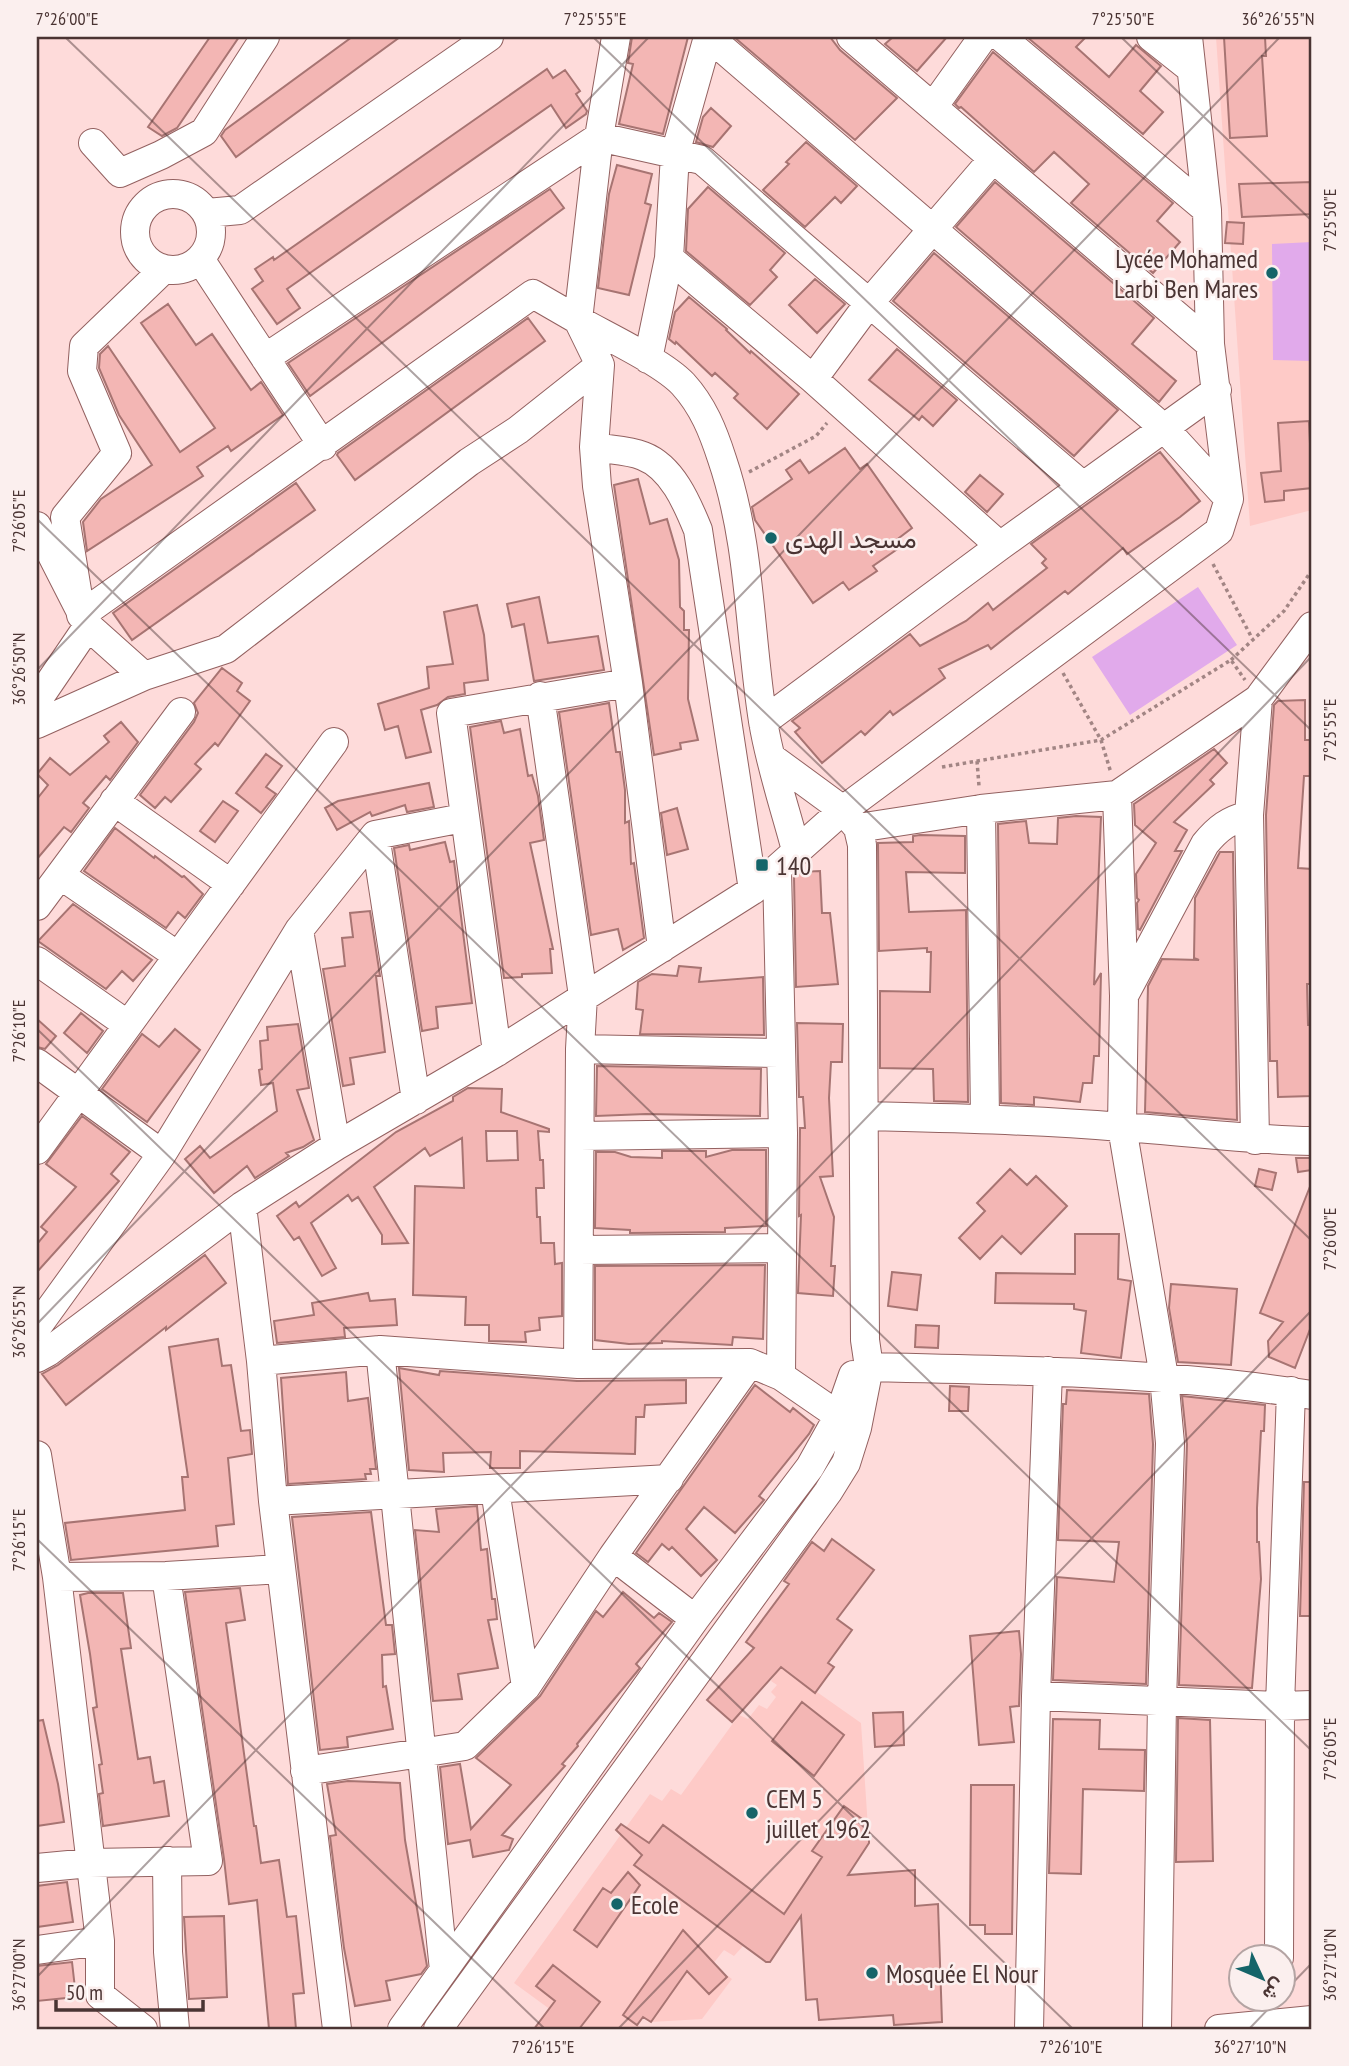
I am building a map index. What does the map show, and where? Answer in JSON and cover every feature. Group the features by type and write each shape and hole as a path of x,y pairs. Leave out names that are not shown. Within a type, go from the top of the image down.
{"street":[{"path":"93,143 120,173 204,132 265,37"},
{"path":"206,213 240,211 489,37"},
{"path":"615,37 598,137 578,320 600,365 594,447 597,486 628,683 662,948"},
{"path":"648,359 670,258 675,154 709,37 1165,429 1229,499"},
{"path":"851,37 1210,344"},
{"path":"933,107 983,37"},
{"path":"1001,37 1207,210"},
{"path":"1151,37 1190,68"},
{"path":"37,1358 242,1206 336,1146 497,1052 753,890 786,860 851,819 1054,655 1219,531 1229,499 1210,344 1207,210 1188,37"},
{"path":"265,358 598,137 702,160 1083,486"},
{"path":"157,197 161,155"},
{"path":"813,379 870,302 993,159"},
{"path":"170,193 186,196 198,203 206,213 211,235 208,248 200,259 189,267 177,271 163,270 151,265 140,253 134,227 147,203 170,193"},
{"path":"670,258 813,379 1000,546"},
{"path":"200,259 323,446"},
{"path":"84,621 65,517 117,453 82,371 84,346 163,270"},
{"path":"37,701 84,621 533,294 648,359 681,382 704,411 730,482 743,536 763,722 772,758 786,860 779,1054 783,1133 781,1376"},
{"path":"37,724 144,677 226,649 469,462 518,430 600,365"},
{"path":"763,722 1000,546 1217,390"},
{"path":"594,447 644,456 670,476 686,500 698,530 753,890"},
{"path":"37,526 84,621 144,677"},
{"path":"851,819 1117,795 1258,699 1312,626"},
{"path":"497,1052 463,818 451,713 628,683"},
{"path":"540,696 583,996 580,1049 578,1364"},
{"path":"1255,1140 1249,815 1258,699"},
{"path":"37,906 181,712"},
{"path":"37,1150 334,742"},
{"path":"438,2029 828,1492 846,1463 848,1422 867,1353 862,845 851,819 772,758"},
{"path":"1117,795 1124,996 1122,1127 1164,1377 1170,1443 1162,1702 1157,2029"},
{"path":"114,801 231,884"},
{"path":"981,809 985,1118"},
{"path":"1124,996 1205,844 1218,829 1232,820 1249,815"},
{"path":"37,1327 162,1154 299,930 375,835 463,818"},
{"path":"375,835 416,1100"},
{"path":"60,875 178,956"},
{"path":"299,930 336,1146"},
{"path":"37,961 128,1025"},
{"path":"580,1049 779,1054"},
{"path":"37,1063 162,1154"},
{"path":"865,1116 985,1118 1122,1127 1255,1140 1312,1141"},
{"path":"580,1136 783,1133"},
{"path":"242,1206 261,1361 272,1501 337,2029"},
{"path":"579,1250 782,1248"},
{"path":"261,1361 380,1350 578,1364 750,1363 781,1376 848,1422"},
{"path":"380,1350 444,1970"},
{"path":"867,1353 1048,1371 1164,1377 1302,1393 1280,1706 1279,1944"},
{"path":"306,1771 422,1755 465,1746 526,1687 613,1556 750,1363"},
{"path":"1029,2029 1048,1371"},
{"path":"402,2029 695,1619 810,1467 848,1422"},
{"path":"37,1455 57,1577 100,1941 100,1995 142,2029"},
{"path":"272,1501 670,1479"},
{"path":"495,1490 526,1687"},
{"path":"613,1556 695,1619"},
{"path":"57,1577 166,1576 281,1569"},
{"path":"37,1868 90,1863 208,1861 166,1576"},
{"path":"1037,1696 1312,1705"},
{"path":"167,1861 168,1952 175,2029"},
{"path":"37,1950 100,1941"},
{"path":"1219,2029 1278,2017 1312,2020"}],"path":[{"path":"730,482 816,436 843,406"},
{"path":"1203,545 1253,640"},
{"path":"940,767 1101,740 1231,660 1284,611 1312,570"},
{"path":"1054,655 1101,740 1117,795"},
{"path":"1231,660 1258,699"}],"shaded area":[{"name":"Lycée Mohamed Larbi Ben Mares","path":"1216,37 1312,37 1312,510 1250,526"},
{"path":"1312,242 1312,361 1273,360 1272,244"},
{"path":"1198,587 1237,645 1130,715 1092,657"},
{"name":"CEM 5 juillet 1962","path":"780,1666 861,1723 869,1843 819,1918 805,1909 770,1962 743,1946 734,1956 724,1950 712,1965 732,1979 702,2019 651,2022 643,2017 638,2025 642,2029 577,2029 514,1983 650,1794 662,1801 671,1789 681,1795 739,1715 748,1719 759,1705 767,1709 776,1697 771,1692 777,1685 771,1681"}],"building":[{"path":"210,37 239,37 177,128 162,136 148,127"},
{"path":"352,37 400,37 236,157 221,136 225,130"},
{"path":"632,37 688,37 663,134 619,124 633,64 628,63"},
{"path":"734,37 830,37 840,50 897,98 855,140"},
{"path":"893,37 947,37 917,71 885,44"},
{"path":"1027,37 1086,37 1076,47 1109,77 1136,45 1161,66 1140,91 1163,112 1143,134"},
{"path":"1224,37 1265,37 1266,56 1262,56 1267,136 1230,138"},
{"path":"993,52 1173,203 1157,221 1180,242 1153,273 1071,203 1089,184 1054,152 1034,172 955,104"},
{"path":"547,69 553,78 565,70 580,91 576,94 587,111 586,114 566,128 551,105 287,289 300,308 277,324 252,289 263,281 255,269 273,257 274,260"},
{"path":"711,108 731,126 713,147 696,142 703,117"},
{"path":"806,142 857,186 841,203 835,197 805,227 763,190"},
{"path":"617,165 652,174 645,203 651,205 629,295 598,288 609,194"},
{"path":"995,182 1154,318 1132,344 1176,381 1159,402 956,227"},
{"path":"1312,182 1312,214 1242,217 1239,184"},
{"path":"708,187 785,253 770,270 777,277 750,305 686,251 688,209"},
{"path":"550,189 564,208 310,396 288,363"},
{"path":"1227,222 1244,223 1243,244 1225,243"},
{"path":"934,253 1118,410 1074,456 893,301"},
{"path":"815,279 845,304 817,333 789,305"},
{"path":"689,297 799,394 767,429 734,398 738,394 715,373 712,376 676,342 675,344 669,339 675,312"},
{"path":"168,304 196,345 212,334 251,390 261,382 283,415 231,451 228,446 197,467 203,476 87,551 83,522 101,499 152,465 119,415 99,368 100,354 108,346 180,452 215,428 141,323"},
{"path":"528,318 545,341 355,480 338,453"},
{"path":"897,349 957,400 933,426 922,416 919,420 869,380"},
{"path":"1309,421 1312,488 1284,491 1284,500 1265,502 1261,473 1281,471 1278,423"},
{"path":"845,448 860,469 867,464 912,528 895,541 899,548 873,566 877,571 849,590 843,582 813,603 755,520 752,507 792,479 786,470 800,460 809,473"},
{"path":"1160,452 1200,501 1180,517 1127,554 1123,548 1068,594 1065,591 991,649 988,645 939,669 945,678 893,715 890,711 865,735 861,731 822,763 795,732 800,728 792,721 910,634 920,646 966,621 988,603 993,610 1047,568 1042,563 1046,559 1031,544"},
{"path":"980,475 1003,494 987,512 965,492"},
{"path":"638,479 650,524 667,519 679,560 680,607 684,611 684,630 689,630 688,699 698,740 680,743 681,749 654,755 614,485"},
{"path":"296,483 315,510 132,640 113,613"},
{"path":"539,597 548,643 598,636 604,670 534,681 524,624 512,627 507,604"},
{"path":"477,605 484,635 488,680 464,683 465,694 448,697 437,705 421,710 431,752 406,758 398,726 385,730 378,704 429,688 427,667 453,664 444,612"},
{"path":"222,668 242,683 237,691 250,701 218,746 215,743 195,764 201,769 171,802 165,797 155,808 140,795 194,722 198,713 194,703"},
{"path":"1305,700 1305,740 1312,740 1312,776 1304,776 1298,868 1312,869 1312,984 1307,984 1308,1025 1312,1025 1312,1096 1278,1097 1277,1061 1270,1061 1266,815 1274,705 1278,701"},
{"path":"609,703 616,752 620,752 625,790 625,823 629,821 631,864 634,863 644,938 623,950 618,929 591,935 559,712"},
{"path":"501,721 504,733 520,729 528,776 532,775 538,796 544,840 530,843 553,949 550,949 552,973 522,974 522,977 504,978 470,727"},
{"path":"121,722 138,742 110,780 106,776 83,803 89,808 71,832 64,827 37,859 37,799 48,785 37,774 50,758 70,775 109,742 104,736"},
{"path":"1214,749 1227,763 1210,780 1214,784 1174,822 1187,830 1175,851 1182,851 1140,930 1136,874 1156,843 1135,825 1134,804"},
{"path":"266,754 282,766 266,787 276,794 261,813 236,793"},
{"path":"429,783 434,807 407,812 405,805 372,816 370,812 337,830 325,808 338,801"},
{"path":"223,801 238,811 215,842 200,831"},
{"path":"677,808 688,849 667,855 661,813"},
{"path":"1101,817 1094,985 1101,973 1099,1056 1094,1056 1092,1083 1083,1083 1080,1102 1034,1097 1034,1105 1001,1103 998,824 1026,821 1029,843 1057,844 1058,818"},
{"path":"115,828 154,858 155,856 184,876 203,894 185,918 178,912 166,928 84,871"},
{"path":"913,836 965,836 965,873 906,872 909,912 966,910 968,1102 934,1101 933,1069 880,1068 880,991 930,992 931,952 927,952 927,948 879,951 878,843 913,842"},
{"path":"445,842 450,862 454,861 472,1003 436,1007 438,1028 422,1031 394,848 409,845 410,850"},
{"path":"1220,852 1233,852 1237,1120 1145,1112 1148,986 1162,959 1199,960 1194,958 1195,898"},
{"path":"820,871 822,913 830,913 838,984 796,987 794,876 798,872"},
{"path":"73,904 152,960 133,981 122,971 106,989 38,941"},
{"path":"370,911 380,976 376,976 385,1052 350,1058 354,1084 343,1086 323,969 345,966 342,938 353,937 350,913"},
{"path":"679,966 701,968 699,982 763,977 764,1035 640,1034 643,1010 636,1009 638,982 652,974 677,976"},
{"path":"81,1013 103,1031 87,1053 64,1033"},
{"path":"37,1019 56,1036 45,1049 37,1047"},
{"path":"797,1023 843,1024 842,1062 831,1062 829,1098 833,1176 820,1177 834,1217 831,1266 835,1266 833,1296 798,1293 800,1128 805,1128 803,1097 799,1097"},
{"path":"298,1024 309,1088 297,1090 314,1140 286,1153 289,1156 255,1178 247,1166 214,1193 185,1159 200,1146 210,1158 277,1111 273,1083 261,1085 260,1041 268,1040 267,1027"},
{"path":"175,1029 200,1050 147,1122 102,1089 142,1034 159,1047"},
{"path":"597,1066 761,1069 760,1116 596,1116"},
{"path":"468,1088 502,1089 501,1112 549,1129 549,1132 538,1131 544,1188 536,1188 537,1217 540,1217 541,1243 554,1243 555,1264 562,1263 562,1316 539,1318 540,1330 525,1332 526,1342 489,1341 489,1325 465,1325 466,1297 413,1295 415,1186 464,1188 462,1138 430,1156 425,1148 374,1187 408,1243 382,1244 382,1235 358,1197 352,1201 348,1195 311,1223 336,1268 322,1276 299,1237 294,1240 277,1216 296,1202 299,1207 396,1132 453,1101 453,1097","holes":["486,1131 517,1131 518,1160 487,1161"]},
{"path":"82,1116 130,1152 111,1174 119,1181 37,1272 37,1244 47,1232 41,1227 76,1187 46,1164"},
{"path":"732,1150 766,1150 766,1226 725,1228 725,1232 630,1233 630,1230 595,1228 596,1152 662,1158 662,1151 706,1151 706,1157"},
{"path":"1296,1158 1312,1158 1312,1170 1298,1172"},
{"path":"1010,1169 1027,1185 1036,1176 1067,1206 1021,1254 1002,1236 980,1259 959,1238 985,1211 977,1203"},
{"path":"1259,1169 1276,1173 1272,1190 1255,1186"},
{"path":"1311,1184 1312,1324 1295,1368 1269,1357 1268,1341 1283,1322 1260,1313"},
{"path":"1075,1234 1119,1234 1118,1279 1131,1281 1121,1358 1081,1353 1086,1311 1074,1309 1074,1304 995,1303 996,1273 1075,1274"},
{"path":"205,1255 226,1283 66,1405 42,1374 58,1365"},
{"path":"765,1265 763,1339 733,1337 732,1345 662,1341 629,1344 595,1340 595,1266"},
{"path":"892,1272 921,1275 917,1310 888,1306"},
{"path":"1171,1284 1237,1289 1231,1365 1178,1362 1169,1308"},
{"path":"368,1293 370,1301 395,1299 397,1325 344,1328 345,1337 277,1343 274,1321 314,1315 312,1303"},
{"path":"916,1325 939,1326 938,1348 915,1347"},
{"path":"218,1339 222,1366 231,1365 241,1431 250,1430 252,1454 228,1458 234,1524 216,1526 218,1546 71,1560 65,1523 185,1510 182,1477 188,1477 169,1347"},
{"path":"399,1368 439,1375 440,1371 577,1381 686,1380 686,1403 645,1405 644,1417 636,1417 635,1454 520,1451 520,1468 490,1468 491,1452 443,1453 444,1472 409,1470"},
{"path":"346,1372 348,1401 368,1398 376,1469 370,1469 371,1474 365,1474 366,1479 288,1484 281,1378"},
{"path":"755,1385 790,1412 793,1408 814,1425 809,1434 759,1496 764,1500 735,1533 704,1507 686,1529 717,1560 701,1576 672,1547 669,1550 662,1544 648,1562 636,1553"},
{"path":"950,1386 969,1387 968,1411 949,1411"},
{"path":"1067,1390 1149,1394 1153,1444 1146,1684 1053,1680 1057,1577 1114,1582 1119,1542 1058,1540 1063,1404 1066,1404"},
{"path":"1182,1396 1265,1405 1257,1508 1261,1579 1252,1688 1179,1685 1187,1444"},
{"path":"1304,1482 1312,1482 1312,1616 1300,1616"},
{"path":"477,1506 481,1550 487,1549 492,1599 495,1599 497,1619 488,1620 498,1668 458,1674 462,1699 433,1701 415,1530 439,1532 436,1509"},
{"path":"371,1512 386,1625 392,1625 395,1654 382,1655 383,1687 386,1686 393,1729 347,1737 348,1747 320,1750 292,1517"},
{"path":"832,1539 874,1570 837,1619 852,1630 828,1663 834,1667 815,1693 781,1667 732,1722 707,1700 754,1648 746,1642 789,1584 784,1581 812,1542 824,1551"},
{"path":"240,1588 245,1620 226,1623 261,1863 279,1860 287,1917 296,1916 304,1993 293,1994 296,2029 269,2029 257,1900 229,1904 185,1592"},
{"path":"623,1592 654,1618 659,1613 672,1622 636,1664 640,1668 577,1744 562,1764 565,1766 502,1835 513,1839 509,1850 473,1857 470,1840 448,1844 440,1767 460,1764 471,1829 511,1785 476,1758 540,1696 596,1611 603,1617"},
{"path":"123,1593 131,1648 121,1649 138,1759 150,1757 154,1783 164,1781 169,1816 103,1826 99,1794 103,1793 99,1765 102,1764 93,1708 97,1707 80,1595"},
{"path":"1019,1631 1019,1706 1010,1707 1014,1742 979,1745 970,1636"},
{"path":"802,1702 844,1735 814,1776 772,1741"},
{"path":"903,1712 904,1745 875,1747 873,1713"},
{"path":"1178,1718 1210,1720 1213,1861 1176,1862"},
{"path":"1053,1719 1100,1720 1099,1749 1145,1750 1144,1791 1083,1789 1081,1874 1049,1873"},
{"path":"43,1720 64,1822 37,1826 37,1721"},
{"path":"348,1781 400,1783 405,1840 427,1966 421,1974 386,1981 390,2000 355,2006 344,1948 330,1836 336,1835 327,1784"},
{"path":"971,1785 1014,1785 1012,1934 985,1934 985,1925 970,1925"},
{"path":"844,1806 869,1824 869,1843 848,1875 915,1870 915,1906 938,1904 942,2022 894,2025 893,2015 819,2020 817,1999 806,2000 801,1916 770,1962 766,1962 634,1865 642,1855 616,1830 621,1824 649,1843 663,1825 784,1914 822,1857 812,1851"},
{"path":"628,1872 640,1885 597,1947 574,1930 603,1888 611,1893"},
{"path":"67,1882 73,1922 37,1927 37,1886"},
{"path":"224,1916 227,1997 189,1999 184,1917"},
{"path":"683,1930 727,1977 709,1994 687,1971 651,2022 643,2017 637,2025 623,2015"},
{"path":"72,1962 76,1997 37,2001 37,1966"},
{"path":"553,1965 600,2002 579,2029 534,2029 555,2001 536,1986"}],"place":[{"name":"Lycée Mohamed Larbi Ben Mares","path":"1272,273"},
{"name":"مسجد الهدى","path":"771,538"},
{"name":"140","path":"762,865"},
{"name":"CEM 5 juillet 1962","path":"752,1813"},
{"name":"Ecole","path":"617,1904"},
{"name":"Mosquée El Nour","path":"872,1973"}]}
